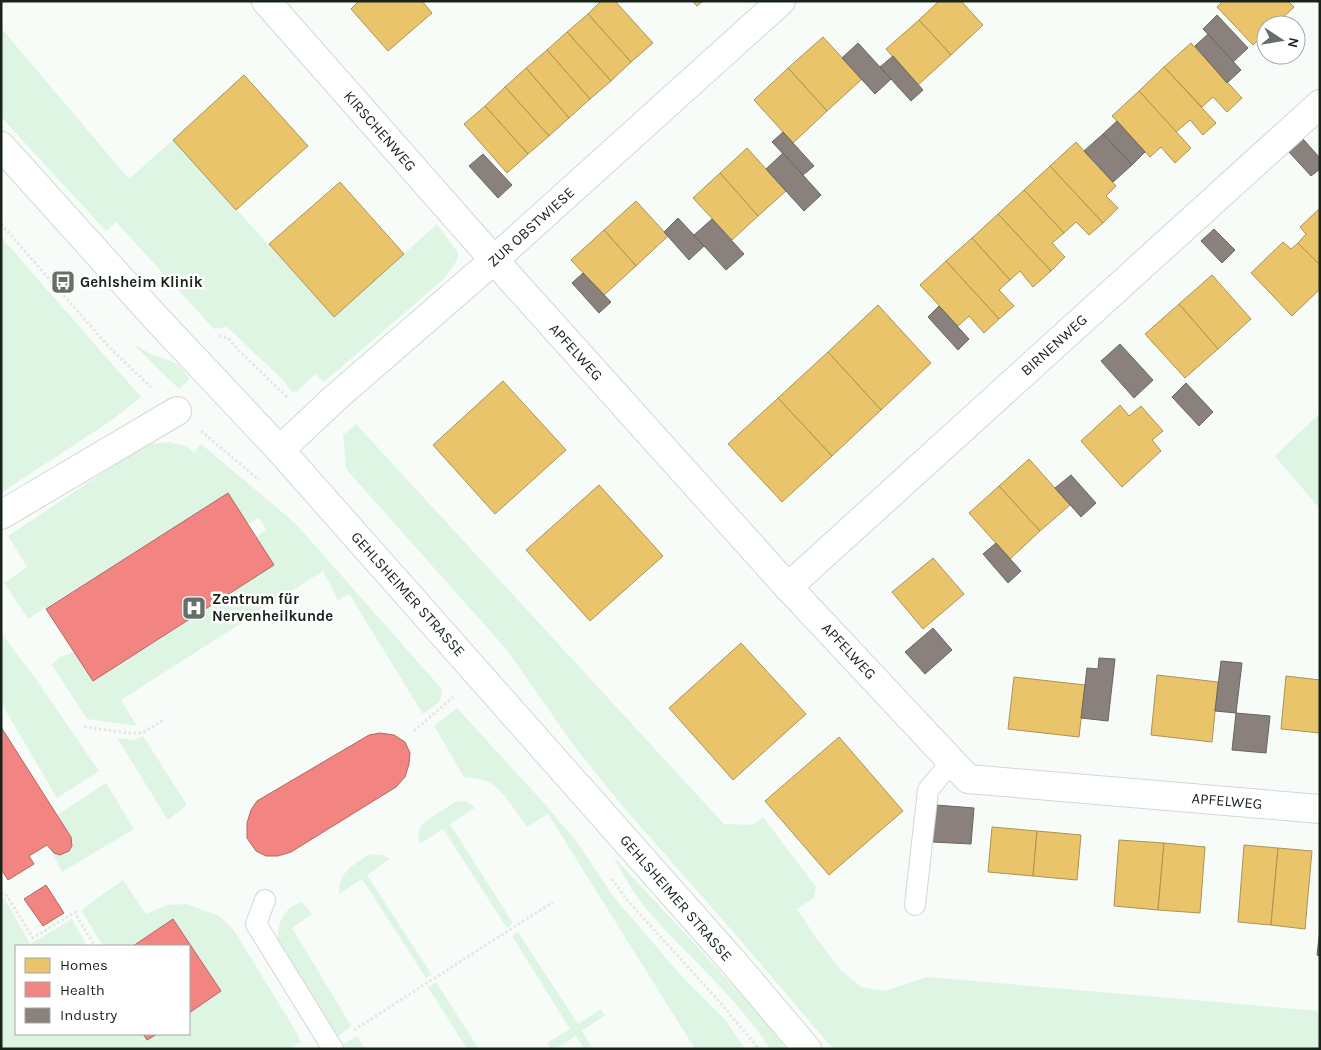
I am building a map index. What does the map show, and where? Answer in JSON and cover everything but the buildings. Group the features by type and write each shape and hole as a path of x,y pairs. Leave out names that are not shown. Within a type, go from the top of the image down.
{"street":[{"name":"KIRSCHENWEG","path":"266,1 494,260"},
{"name":"ZUR OBSTWIESE","path":"280,450 781,1"},
{"name":"BIRNENWEG","path":"788,587 1320,104"},
{"name":"GEHLSHEIMER STRASSE","path":"1,146 155,317 280,450 729,957 807,1049"},
{"name":"APFELWEG","path":"494,260 788,587 968,779 1320,809"},
{"path":"1,515 177,411"}],"lane":[{"path":"915,906 928,790 952,761"},
{"path":"265,900 256,924 332,1047"}],"path":[{"path":"1,224 109,347 177,411 260,480"},
{"path":"218,336 228,338 310,422"},
{"path":"414,731 459,692"},
{"path":"84,727 142,733 165,719"},
{"path":"611,877 627,900 718,1000 759,1049"},
{"path":"1,892 7,896 33,938 75,912 95,945"},
{"path":"332,1047 553,902"}],"green space":[{"path":"1,28 129,179 173,140 334,317 437,224 458,253 457,260 444,279 324,382 315,374 298,391 292,392 284,381 227,327 214,329 116,222 106,231 1,117"},
{"path":"1,237 141,397 112,420 1,493"},
{"path":"133,344 149,353 176,363 190,379 179,389"},
{"path":"1320,413 1320,509 1275,456"},
{"path":"356,424 724,824 753,825 763,817 816,887 814,898 797,909 841,970 861,987 885,991 927,977 1320,1011 1320,1049 833,1049 625,809 574,746 507,650 346,469 343,435"},
{"path":"169,442 186,446 194,453 201,444 295,523 441,688 440,700 423,714 349,594 338,600 323,571 121,700 137,726 87,719 52,665 59,657 74,652 93,681 274,565 256,537 266,530 259,518 248,524 228,493 28,619 4,583 27,567 8,536 134,452 151,444"},
{"path":"1,633 33,675 99,771 57,798 1,703"},
{"path":"457,708 577,842 613,896 678,972 727,1022 745,1049 695,1049 548,814 527,827 504,796 493,785 482,780 464,777 434,726"},
{"path":"143,736 187,805 168,820 117,738 135,740"},
{"path":"106,783 134,829 62,872 52,853 65,853 72,846 71,837 57,815"},
{"path":"464,801 475,808 450,824 513,923 507,928 443,829 420,844 418,836 424,822 455,802"},
{"path":"370,854 382,855 390,859 367,875 432,975 426,978 362,879 339,894 344,874 353,865"},
{"path":"613,856 767,1023 786,1049 770,1049 743,1012 648,911 629,884"},
{"path":"123,880 146,914 167,905 187,904 219,916 233,929 301,1042 289,1049 1,1049 1,897 8,904 30,944 72,919 86,945 15,945 15,1035 144,1035 147,1040 155,1035 190,1035 190,1012 221,991 173,920 135,945 102,945 81,910"},
{"path":"302,902 312,914 292,928 351,1026 336,1038 278,944 278,931 282,917 291,907"},
{"path":"518,932 578,1024 601,1009 605,1015 582,1031 593,1049 584,1049 576,1036 555,1049 550,1049 547,1043 570,1029 512,936"},
{"path":"436,982 479,1049 467,1049 428,987"},
{"path":"357,1036 365,1049 342,1049 340,1046"}],"place":[{"name":"Gehlsheim Klinik","path":"63,282"},
{"name":"Zentrum für Nervenheilkunde","path":"194,608"}]}
